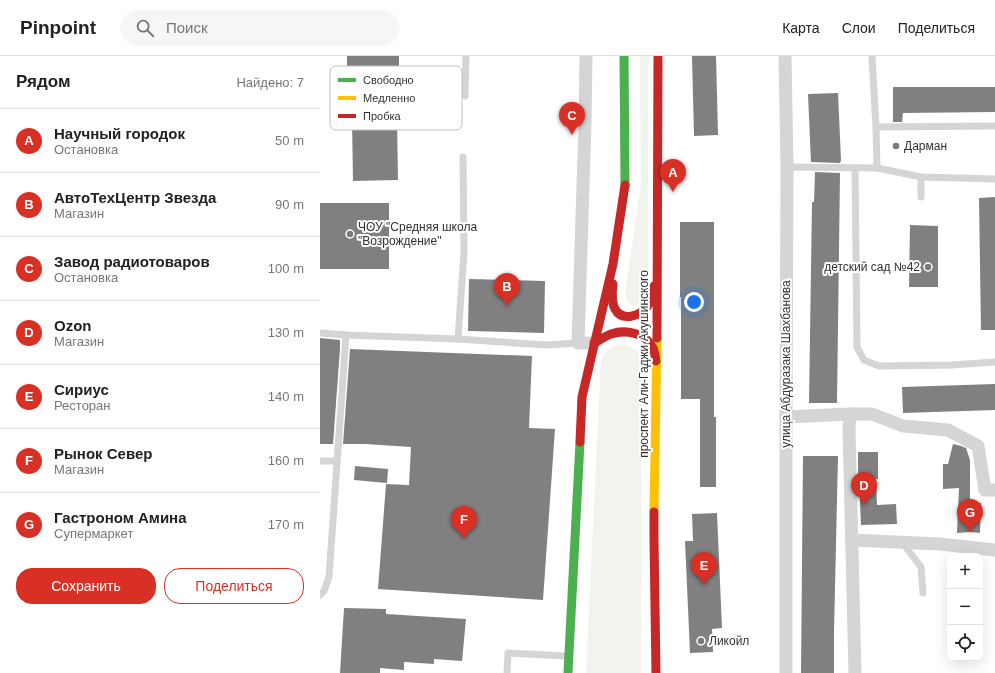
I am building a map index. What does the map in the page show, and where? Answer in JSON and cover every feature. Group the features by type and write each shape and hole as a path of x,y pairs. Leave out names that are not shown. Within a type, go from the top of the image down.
{"highway":[{"path":"624,56 625,186 614,264 612,301 617,312 631,317 638,315 645,310 650,302 657,273"},
{"name":"проспект Али-Гаджи Акушинского","path":"656,673 654,539 657,364 658,56"},
{"path":"568,673 582,397 614,264"},
{"path":"594,343 611,334 627,332 634,333 644,338 654,348 657,364"}],"street":[{"path":"586,56 578,343 594,343"},
{"name":"улица Абдуразака Шахбанова","path":"785,56 787,168 786,673"},
{"path":"850,414 849,429 855,673"},
{"path":"786,417 872,414 903,426 948,430 978,446 985,490 995,490"},
{"path":"852,540 940,544 995,550"}],"lane":[{"path":"465,96 466,56"},
{"path":"872,56 877,168"},
{"path":"876,127 995,126"},
{"path":"458,339 464,252 463,157"},
{"path":"787,168 877,168 921,177 995,179"},
{"path":"855,168 857,347 864,360 879,366 952,365 995,362"},
{"path":"921,177 921,198"},
{"path":"320,333 458,339 546,345 578,343"},
{"path":"320,595 324,591 329,577 346,335"},
{"path":"320,461 337,461"},
{"path":"902,542 921,567 923,593"},
{"path":"507,673 508,653 569,656"}],"shaded area":[{"path":"640,56 648,56 648,288 636,306 631,305 626,300 625,293 641,183"},
{"path":"622,344 634,349 642,360 641,673 586,673 601,360 609,349"}],"building":[{"path":"347,56 399,56 399,66 347,66"},
{"path":"692,56 716,56 718,135 694,136"},
{"path":"893,87 995,87 995,112 903,113 902,122 893,122"},
{"path":"838,93 840,163 811,162 808,94"},
{"path":"352,130 397,130 398,180 353,181"},
{"path":"815,172 840,173 837,403 809,403 812,202 814,202"},
{"path":"995,197 995,330 981,330 979,198"},
{"path":"320,203 389,203 389,269 320,269"},
{"path":"680,222 714,222 714,417 716,417 716,487 700,487 700,399 681,399"},
{"path":"910,225 938,226 938,287 909,287"},
{"path":"469,279 545,281 544,333 468,331"},
{"path":"320,338 340,340 333,444 320,444"},
{"path":"350,349 532,356 529,428 555,429 543,600 378,589 386,484 409,485 411,447 343,444"},
{"path":"995,384 995,410 903,413 902,387"},
{"path":"953,444 966,448 970,460 970,503 981,503 980,533 957,533 959,488 943,489 943,464 948,464"},
{"path":"858,452 878,452 878,479 876,479 877,505 896,504 897,524 861,525"},
{"path":"803,456 838,456 834,673 801,673"},
{"path":"355,466 388,469 387,483 354,480"},
{"path":"717,513 722,628 712,629 713,652 690,653 685,541 693,541 692,514"},
{"path":"344,608 386,609 386,614 466,619 462,661 434,659 434,664 404,662 404,670 380,668 380,673 340,673"}],"traffic: fast":[{"path":"624,56 625,185"},
{"path":"568,673 580,442"}],"traffic: slow":[{"path":"654,512 657,338"}],"traffic: jam":[{"path":"657,338 658,56"},
{"path":"580,442 582,397 613,264 625,185"},
{"path":"613,284 612,296 615,309 618,313 626,316 636,315 647,307 652,297 654,286"},
{"path":"594,343 609,335 629,332 641,336 650,343 654,350 656,361"},
{"path":"654,512 656,673"}],"place":[{"name":"Завод радиотоваров","path":"572,135"},
{"name":"Дарман","path":"896,146"},
{"name":"Научный городок","path":"673,192"},
{"name":"ЧОУ \"Средняя школа \"Возрождение\"","path":"350,234"},
{"name":"детский сад №42","path":"928,267"},
{"name":"АвтоТехЦентр Звезда","path":"507,306"},
{"name":"Ozon","path":"864,505"},
{"name":"Гастроном Амина","path":"970,532"},
{"name":"Рынок Север","path":"464,539"},
{"name":"Сириус","path":"704,585"},
{"name":"Ликойл","path":"701,641"}]}
